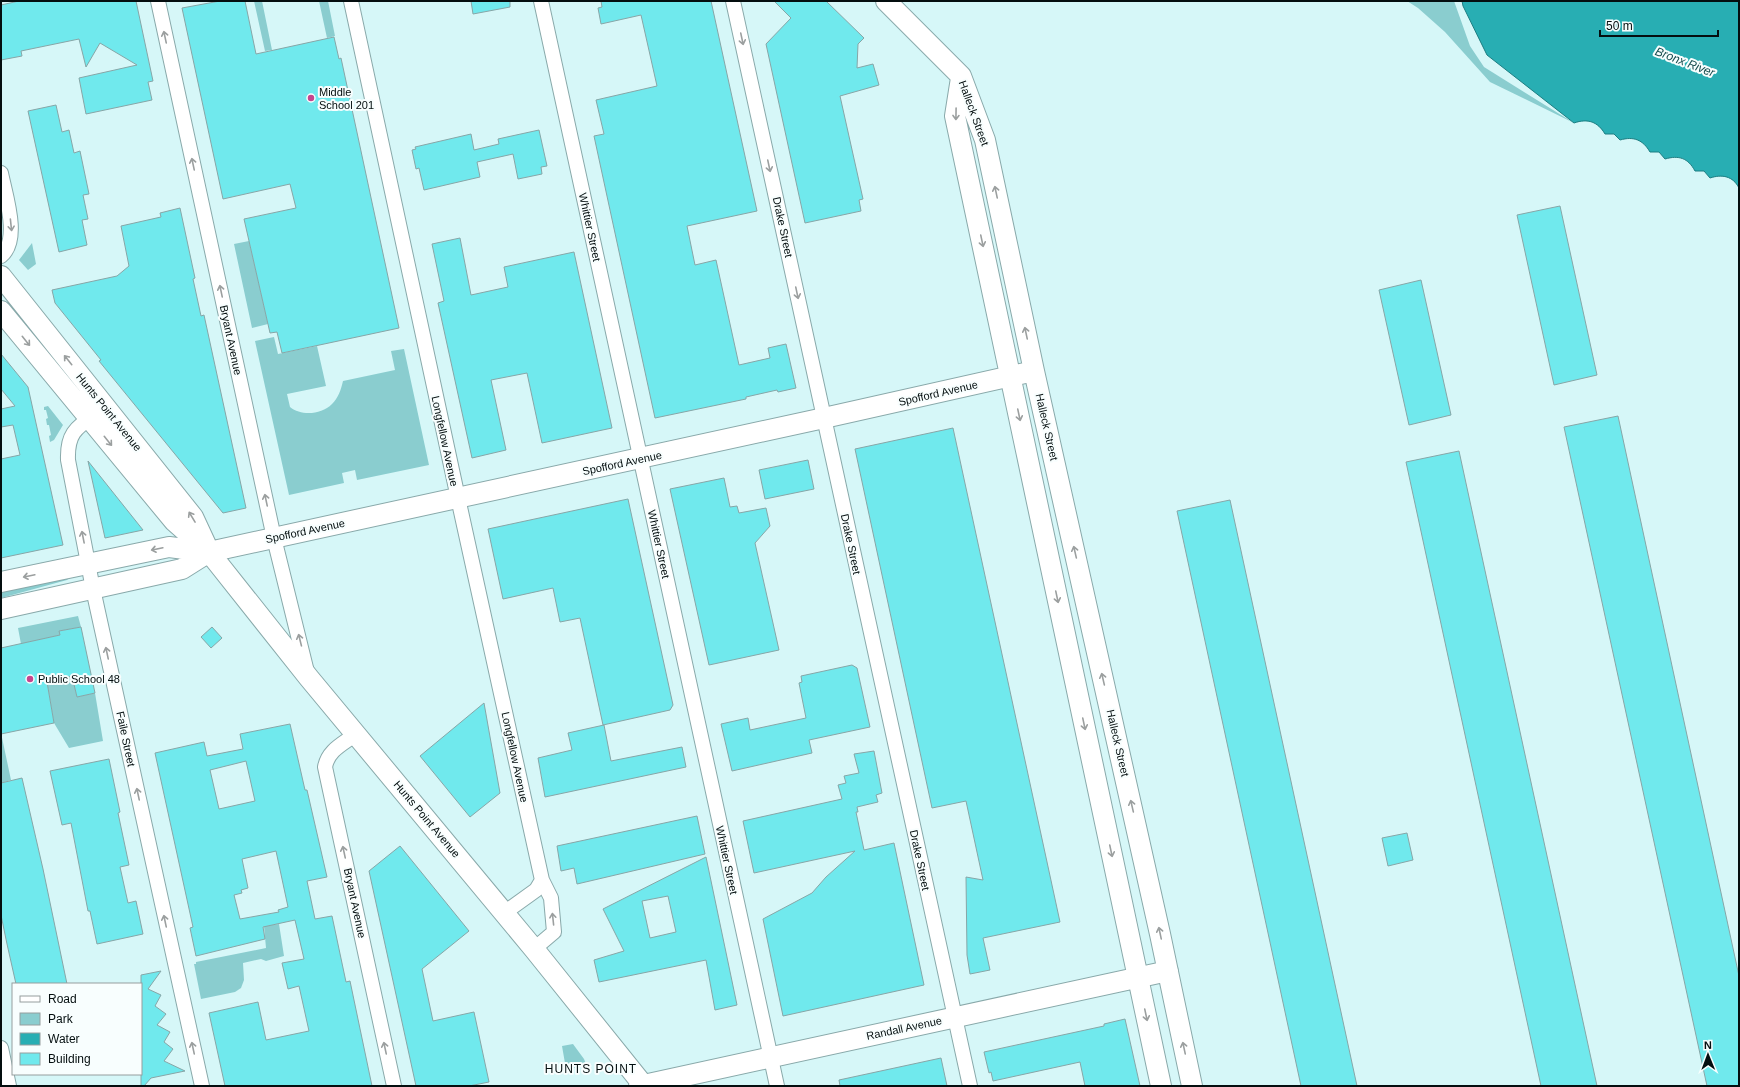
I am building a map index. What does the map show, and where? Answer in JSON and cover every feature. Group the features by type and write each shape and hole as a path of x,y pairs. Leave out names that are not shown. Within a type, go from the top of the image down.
{"main road":[{"path":"886,1 961,76"},
{"name":"Halleck Street","path":"961,76 985,140 1034,371 1168,971 1192,1086"},
{"name":"Halleck Street","path":"961,76 955,116 1161,1086"},
{"name":"Hunts Point Avenue","path":"1,276 97,413"},
{"name":"Hunts Point Avenue","path":"1,311 193,517 209,552 309,678 534,948 642,1086"},
{"name":"Spofford Avenue","path":"1,582 169,547 209,552 640,459 1034,371"},
{"name":"Spofford Avenue","path":"1,609 182,569 209,552"},
{"name":"Randall Avenue","path":"642,1086 1168,971"}],"street":[{"name":"Bryant Avenue","path":"158,1 274,538 309,678"},
{"name":"Longfellow Avenue","path":"351,1 542,880 551,898 554,932 534,948"},
{"name":"Whittier Street","path":"541,1 777,1086"},
{"name":"Drake Street","path":"734,1 970,1086"},
{"path":"1,173 12,236 4,254 1,256"},
{"name":"Faile Street","path":"97,413 78,426 73,432 68,447 68,460 93,589 202,1086"},
{"name":"Bryant Avenue","path":"356,734 330,753 325,767 394,1086"},
{"path":"504,912 536,890 542,880"},
{"path":"1,1048 9,1086"}],"green space":[{"path":"254,1 262,1 272,50 265,51"},
{"path":"319,1 328,1 335,36 327,38"},
{"path":"1407,1 1454,1 1470,46 1484,67 1574,123 1490,82 1445,32 1418,8"},
{"path":"249,241 268,324 252,328 234,244"},
{"path":"32,243 36,264 28,270 19,260"},
{"path":"274,337 278,354 317,346 326,386 287,394 290,407 305,413 317,412 332,404 339,394 343,381 395,370 391,351 404,349 429,465 357,480 355,470 342,473 344,483 289,495 255,341"},
{"path":"48,406 63,425 54,440 50,442 49,436 51,435 46,419 48,418 46,410 44,410 44,407"},
{"path":"70,577 67,580 1,598 1,593 19,587"},
{"path":"78,616 81,627 59,631 60,635 21,644 18,628"},
{"path":"72,676 77,697 95,693 103,741 69,748 54,723 47,682"},
{"path":"1,733 11,780 1,783"},
{"path":"279,924 284,956 266,961 261,959 243,963 244,980 241,988 235,992 201,999 194,964 196,964 196,962 266,948 264,926"},
{"path":"573,1044 586,1064 585,1066 566,1069 562,1046"}],"water":[{"name":"Bronx River","path":"1462,1 1739,1 1739,188 1734,181 1727,177 1719,176 1710,178 1704,171 1695,171 1686,160 1675,157 1665,159 1659,152 1650,152 1644,144 1638,140 1630,138 1620,140 1614,134 1605,134 1596,124 1592,122 1584,121 1574,123 1487,55"}],"building":[{"path":"19,1 136,1 153,81 148,82 152,100 86,114 79,78 137,65 100,43 86,67 79,39 21,51 22,56 1,60 1,5"},
{"path":"220,1 245,1 256,54 334,37 339,59 341,58 399,328 282,353 277,332 270,333 244,219 296,208 290,184 223,199 182,8"},
{"path":"471,1 510,1 510,7 473,14"},
{"path":"601,1 711,1 757,211 687,226 695,265 716,260 739,365 770,358 768,348 786,344 796,388 778,392 777,390 746,397 746,399 655,418 594,136 604,134 596,100 657,86 641,15 601,24 598,8 602,7"},
{"path":"774,1 826,1 864,38 858,44 857,68 873,64 879,85 840,96 863,199 859,200 861,211 805,223 766,44 791,18"},
{"path":"56,105 62,132 69,130 74,153 80,151 89,194 83,195 88,219 82,220 87,245 59,252 28,111"},
{"path":"539,130 547,166 541,167 542,174 518,179 513,154 477,162 480,177 424,190 419,168 416,169 412,150 416,149 415,147 471,134 474,150 499,144 498,139"},
{"path":"1560,206 1597,375 1554,385 1517,215"},
{"path":"180,208 195,278 193,279 201,316 204,315 246,508 223,513 99,361 101,360 55,303 52,290 117,276 129,266 121,226 161,217 160,213"},
{"path":"460,238 471,295 508,287 504,267 574,252 612,428 542,443 527,373 491,380 506,450 472,458 438,303 444,301 432,244"},
{"path":"1421,280 1451,415 1409,425 1379,290"},
{"path":"1,354 28,387 63,545 1,558 1,459 20,455 13,425 1,427 1,409 15,406 1,389"},
{"path":"1618,416 1739,976 1739,1086 1707,1086 1564,427"},
{"path":"953,428 1060,922 983,938 990,970 970,974 967,955 966,877 983,880 966,801 932,808 855,449"},
{"path":"1459,451 1597,1086 1541,1086 1406,462"},
{"path":"808,460 814,489 765,499 759,470"},
{"path":"88,461 143,530 105,538"},
{"path":"724,478 730,507 737,506 739,513 766,508 770,526 755,543 779,650 709,665 670,489"},
{"path":"628,499 673,705 670,710 603,725 580,618 560,622 553,588 503,599 488,529"},
{"path":"1230,500 1357,1086 1301,1086 1177,511"},
{"name":"Public School 48","path":"81,627 95,693 77,697 72,676 47,682 54,723 1,734 1,648 60,635 59,631"},
{"path":"212,627 222,638 211,648 201,637"},
{"path":"852,665 857,668 870,727 809,740 812,753 732,771 721,724 748,718 750,730 806,718 799,683 802,682 801,676"},
{"path":"484,703 500,793 470,817 420,756"},
{"path":"290,724 327,877 307,881 315,919 332,916 346,982 350,981 372,1086 225,1086 209,1013 258,1002 266,1040 309,1031 299,986 288,989 282,963 304,959 295,920 263,927 265,939 196,956 190,928 193,927 155,753 204,742 207,756 243,749 240,734","holes":["246,761 255,801 219,809 210,770","276,851 288,907 278,910 279,912 240,919 234,895 242,893 241,890 248,888 242,859"]},
{"path":"604,725 611,761 682,747 686,767 545,797 538,758 572,750 568,733"},
{"path":"874,751 882,793 876,795 878,802 857,807 858,812 856,812 864,850 894,843 924,985 783,1016 763,919 812,893 826,877 855,851 754,873 743,821 842,799 838,785 846,783 844,776 859,773 854,754"},
{"path":"109,759 129,865 120,867 128,903 136,901 143,934 97,944 90,911 88,911 71,823 62,825 50,771"},
{"path":"22,778 67,983 16,983 1,915 1,783"},
{"path":"697,816 705,854 577,884 574,868 561,871 557,846"},
{"path":"1407,833 1413,860 1388,866 1382,838"},
{"path":"400,846 469,931 422,969 433,1021 474,1012 489,1082 469,1086 416,1086 369,871"},
{"path":"706,857 737,1005 715,1010 706,960 599,982 594,960 624,951 603,909","holes":["668,896 676,932 650,938 642,901"]},
{"path":"161,971 148,989 161,995 155,1006 166,1014 157,1025 170,1032 164,1042 173,1049 164,1061 185,1071 151,1078 144,1086 141,1086 141,975"},
{"path":"1125,1019 1140,1086 1085,1086 1080,1062 993,1081 991,1072 989,1073 984,1052 1104,1026 1104,1024"},
{"path":"941,1058 947,1086 840,1086 839,1080"}],"place":[{"name":"Middle School 201","path":"311,98"},
{"name":"Public School 48","path":"30,679"}],"district":[{"name":"HUNTS POINT","path":"591,1069"}]}
